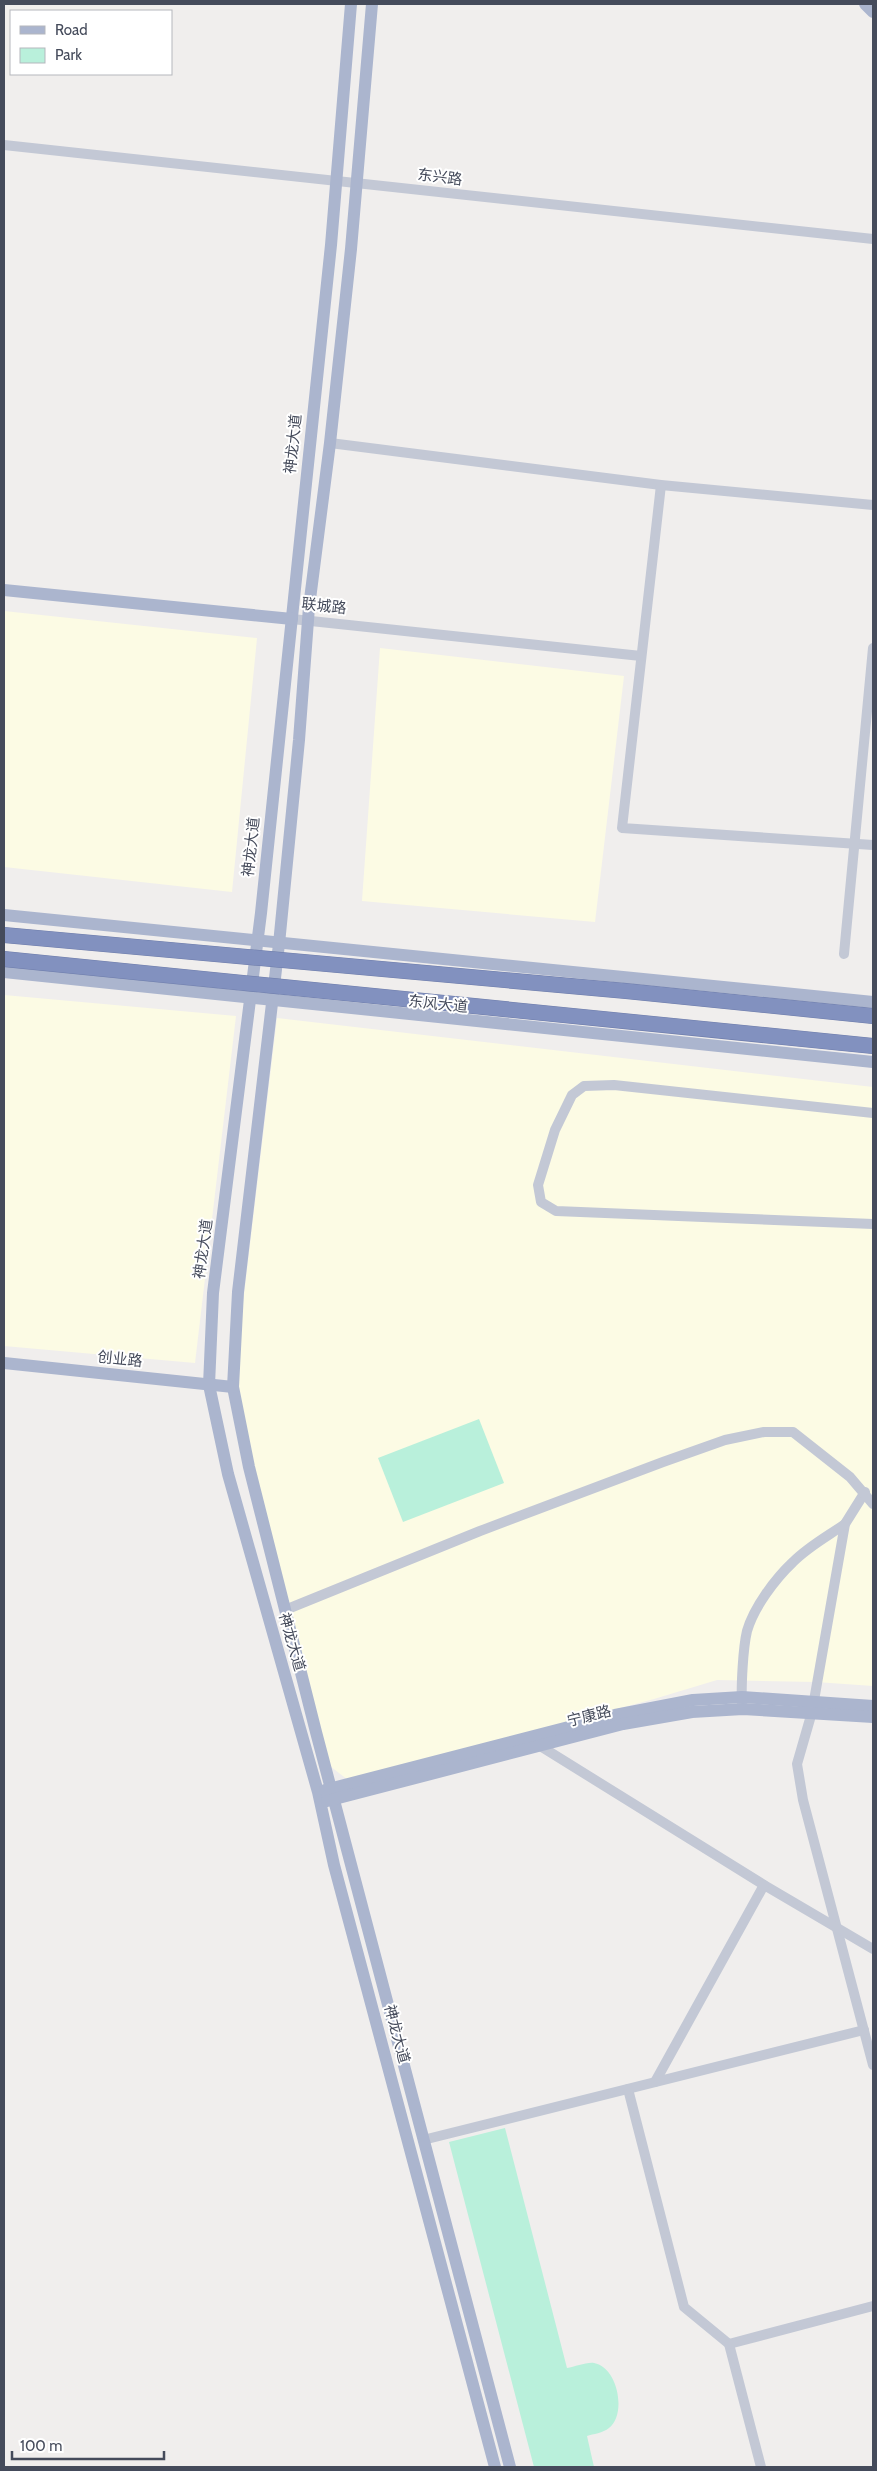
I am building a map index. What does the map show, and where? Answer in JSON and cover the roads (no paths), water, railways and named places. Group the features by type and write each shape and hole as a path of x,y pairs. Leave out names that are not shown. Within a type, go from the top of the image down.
{"highway":[{"name":"东风大道","path":"4,935 626,991 873,1016"},
{"name":"东风大道","path":"4,959 873,1046"}],"main road":[{"name":"神龙大道","path":"351,4 336,180 292,619 251,997 213,1292 209,1385 228,1474 319,1797 337,1874 495,2467"},
{"name":"神龙大道","path":"372,4 330,442 308,621 299,740 278,944 238,1292 233,1387 249,1467 285,1610 510,2467"},
{"path":"865,4 873,12"},
{"name":"联城路","path":"4,590 292,619"},
{"path":"4,914 278,944 873,1002"},
{"path":"4,972 873,1062"},
{"name":"创业路","path":"4,1363 233,1387"},
{"path":"333,1793 616,1715 693,1700 742,1703"},
{"name":"宁康路","path":"319,1797 622,1724 742,1703 813,1706 873,1717"},
{"path":"813,1706 873,1706"}],"street":[{"name":"东兴路","path":"4,145 873,239"},
{"path":"330,442 661,485 873,505"},
{"path":"661,485 622,828 873,845"},
{"name":"联城路","path":"292,619 641,656"},
{"path":"844,954 873,648"},
{"path":"873,1113 700,1093 614,1086 584,1086 572,1095 560,1122 538,1185 541,1202 556,1211 873,1224"},
{"path":"285,1610 480,1531 663,1462 725,1440 764,1432 793,1432 850,1477 865,1492 873,1504"},
{"path":"865,1492 845,1524 813,1706 797,1764 802,1800 873,2065"},
{"path":"742,1703 747,1632 756,1612 792,1562 820,1540 845,1524"},
{"path":"528,1738 764,1885 873,1949"},
{"path":"655,2082 764,1885"},
{"path":"423,2140 864,2030"},
{"path":"628,2088 684,2307 729,2344 761,2467"},
{"path":"729,2344 873,2306"}]}
